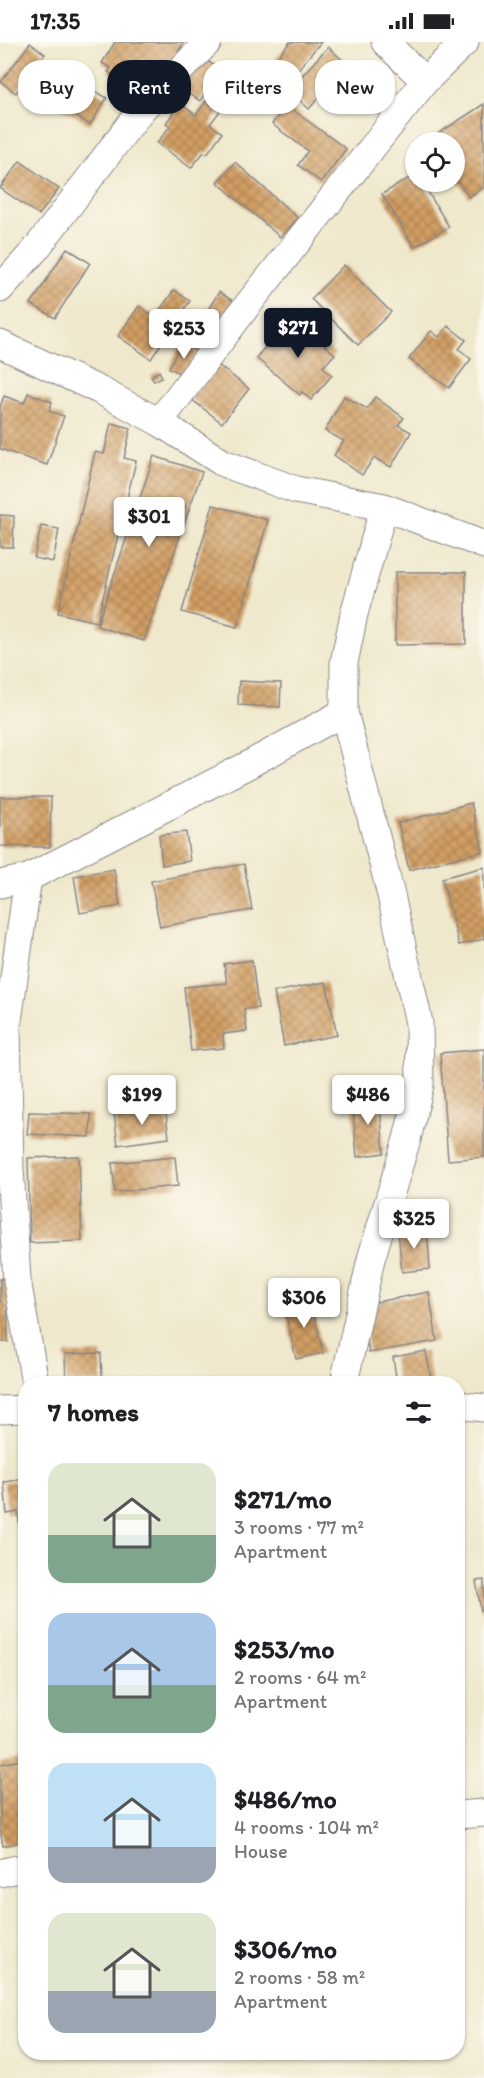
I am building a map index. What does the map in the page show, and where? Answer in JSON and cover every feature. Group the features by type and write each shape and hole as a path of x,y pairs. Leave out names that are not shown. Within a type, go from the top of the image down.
{"street":[{"path":"0,289 36,249 141,110 208,42"},
{"path":"385,42 425,81"},
{"path":"159,422 253,298 425,81 465,42"},
{"path":"0,345 99,390 159,422 223,463 296,490 384,507 484,545"},
{"path":"346,1376 371,1259 407,1139 420,1085 419,1023 391,895 344,712 344,663 354,614 384,507"},
{"path":"0,884 28,878 248,765 344,712"},
{"path":"28,878 7,1028 10,1168 17,1280 34,1376"},
{"path":"465,1406 484,1408"},
{"path":"0,1410 18,1409"},
{"path":"465,1814 484,1813"},
{"path":"0,1873 18,1869"}],"building":[{"path":"115,42 184,42 173,60 107,60 107,66 102,63"},
{"path":"290,42 321,42 303,64 303,60 275,60"},
{"path":"30,43 45,54 41,60 18,60 18,90 16,93 1,82"},
{"path":"328,47 343,60 316,60"},
{"path":"202,58 205,60 203,60 203,96 200,101 191,96 191,76"},
{"path":"315,61 315,102 309,109 303,103 303,74"},
{"path":"95,91 107,98 90,125 72,114 95,114"},
{"path":"484,104 484,187 469,197 465,191 465,132 441,132"},
{"path":"203,105 203,114 218,114 210,124 222,133 207,154 204,152 191,168 157,143 170,126 166,123 172,114 191,114 191,111 196,115"},
{"path":"279,114 298,114 346,149 321,182 298,165 308,151 272,124"},
{"path":"20,161 59,189 39,215 0,188"},
{"path":"235,162 298,218 280,237 217,182"},
{"path":"405,180 405,192 428,192 449,227 414,247 382,194"},
{"path":"67,248 90,263 55,318 31,304"},
{"path":"344,265 391,312 358,345 311,299"},
{"path":"174,290 190,301 151,359 118,336 139,306 155,317"},
{"path":"219,292 233,301 216,327 202,319"},
{"path":"290,317 335,354 323,367 332,375 311,400 302,392 300,395 256,358"},
{"path":"448,326 466,340 459,349 471,359 449,388 409,359 431,331 439,337"},
{"path":"181,344 198,352 186,376 169,368"},
{"path":"217,364 249,389 222,423 190,398"},
{"path":"159,371 162,377 154,381 151,376"},
{"path":"28,393 52,402 49,411 64,416 47,465 0,449 0,407 4,396 24,403"},
{"path":"344,396 367,409 375,397 404,418 398,425 411,432 391,467 374,458 362,475 334,455 344,441 325,431"},
{"path":"111,423 131,428 124,458 136,461 97,622 58,613 95,452 104,454"},
{"path":"154,456 202,472 144,641 97,626"},
{"path":"213,505 268,520 237,627 182,612"},
{"path":"0,515 14,516 13,547 0,547"},
{"path":"41,526 59,529 53,562 34,558"},
{"path":"395,572 466,572 466,644 395,645"},
{"path":"239,681 281,683 280,707 238,705"},
{"path":"0,797 51,797 50,847 0,846"},
{"path":"471,803 483,851 409,870 398,823"},
{"path":"186,832 190,861 162,865 159,835"},
{"path":"244,864 252,910 160,927 151,881"},
{"path":"484,867 484,939 459,945 442,878"},
{"path":"114,869 120,906 80,913 74,876"},
{"path":"252,960 258,1008 244,1009 247,1031 223,1034 224,1048 191,1051 184,987 227,983 224,964"},
{"path":"326,982 337,1035 284,1046 274,992"},
{"path":"484,1049 484,1157 448,1160 440,1053"},
{"path":"379,1095 384,1153 357,1157 352,1098"},
{"path":"165,1106 169,1138 118,1145 114,1114"},
{"path":"29,1112 91,1114 90,1137 27,1134"},
{"path":"79,1156 82,1241 30,1243 28,1158"},
{"path":"175,1157 178,1186 115,1192 112,1163"},
{"path":"427,1228 430,1269 402,1272 398,1231"},
{"path":"0,1279 7,1279 8,1342 0,1342"},
{"path":"429,1292 437,1341 369,1353 361,1305"},
{"path":"311,1300 323,1353 296,1359 284,1306"},
{"path":"426,1351 431,1376 396,1376 393,1357"},
{"path":"101,1353 102,1376 66,1376 65,1354"},
{"path":"18,1480 18,1512 7,1514 4,1482"},
{"path":"484,1580 484,1611 481,1611 476,1581"},
{"path":"18,1761 18,1843 3,1846 0,1831 0,1764"}]}
